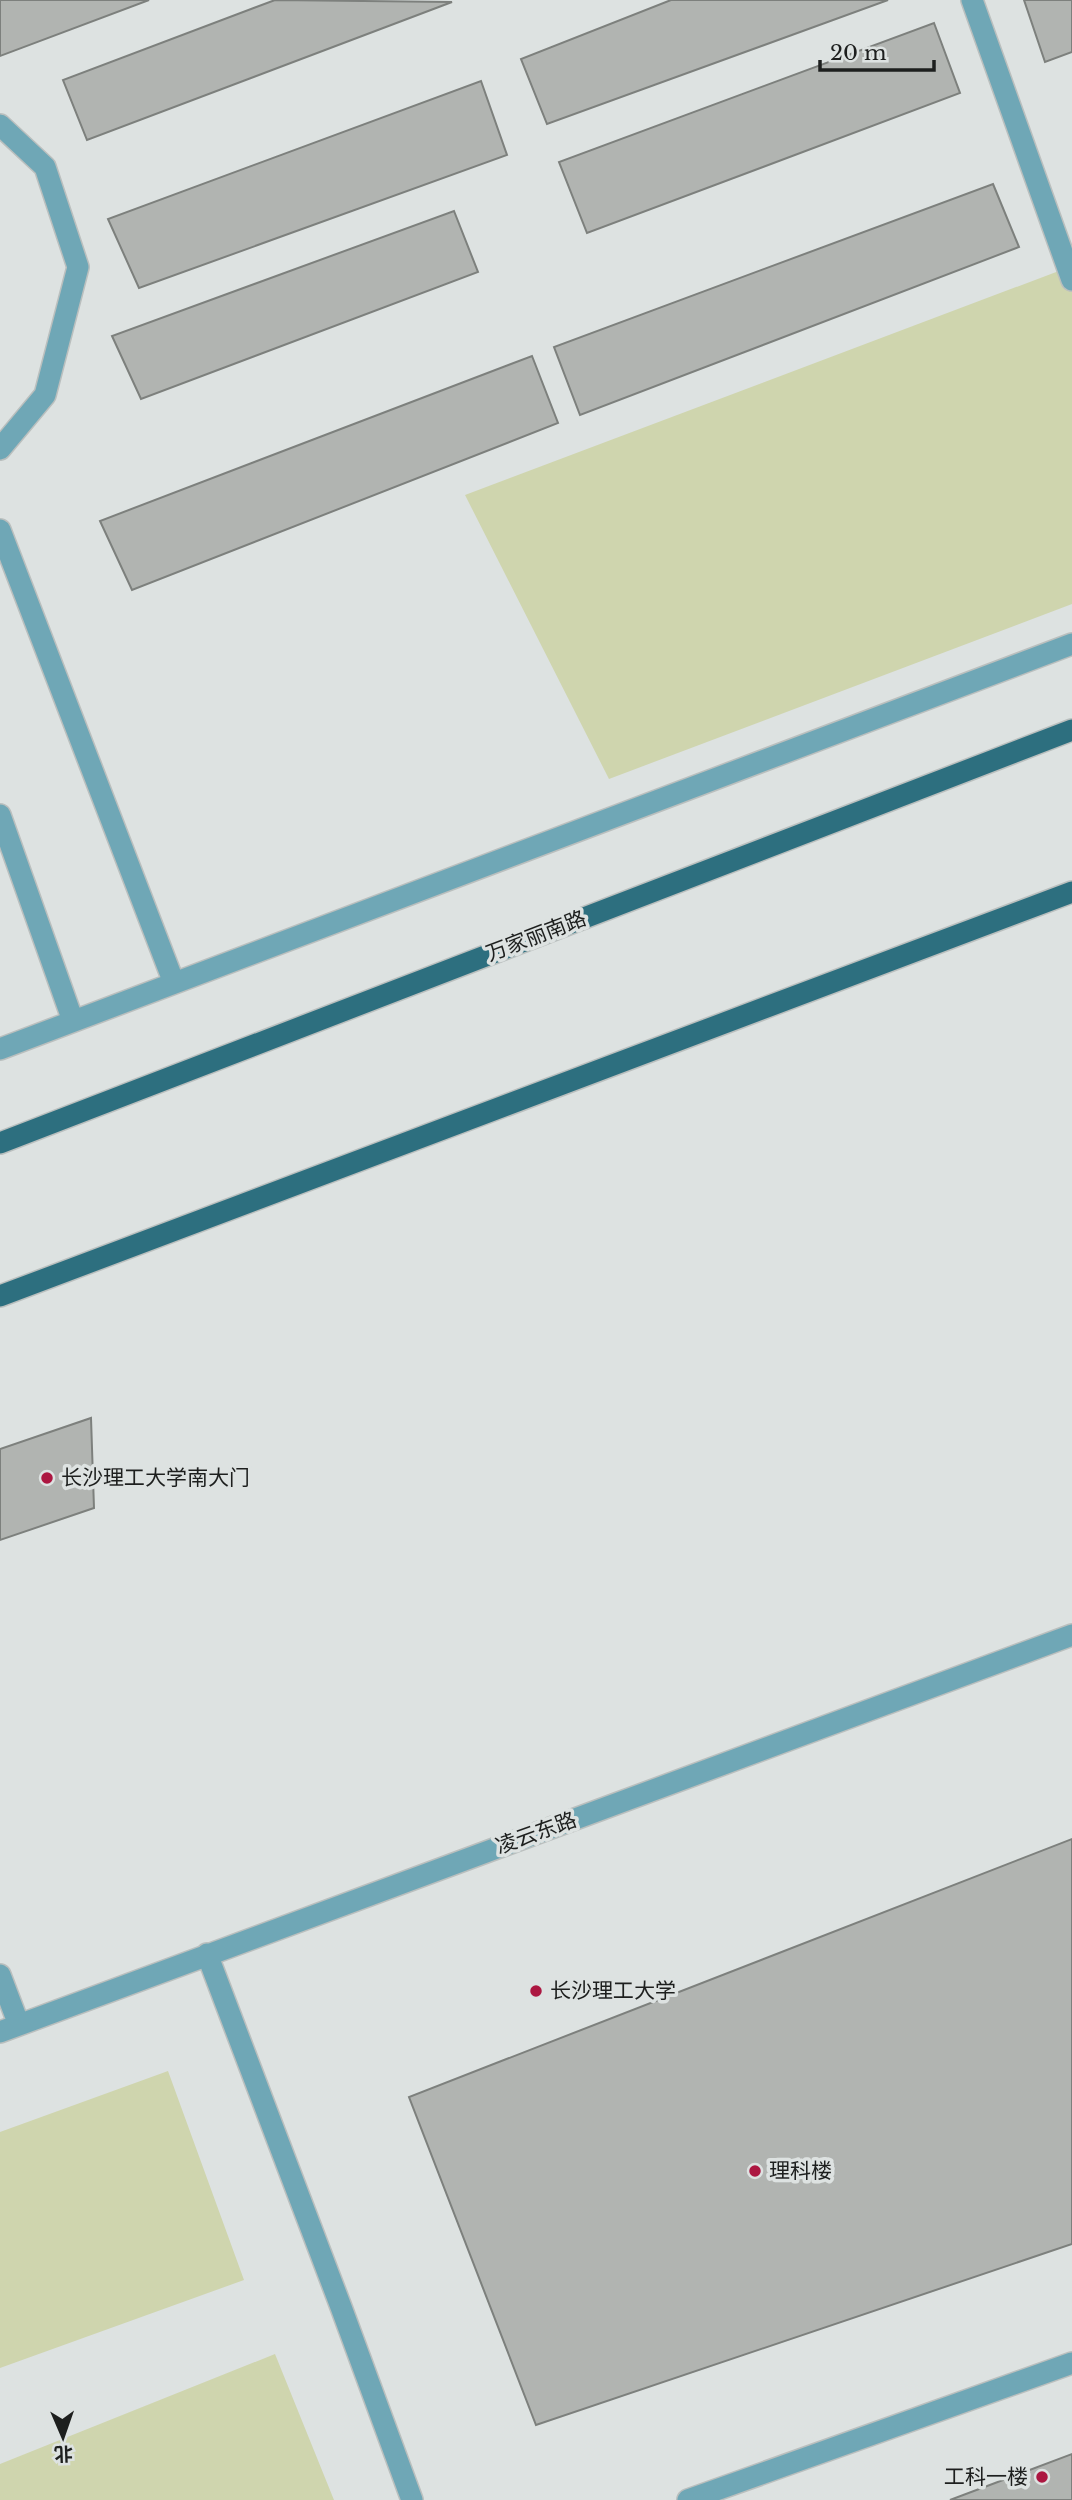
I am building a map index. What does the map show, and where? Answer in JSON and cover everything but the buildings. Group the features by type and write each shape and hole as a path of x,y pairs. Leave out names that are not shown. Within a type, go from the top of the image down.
{"main road":[{"name":"万家丽南路","path":"0,1143 1072,730"},
{"path":"0,1296 1072,892"}],"street":[{"path":"972,0 1072,280"},
{"path":"0,125 45,166 78,267 46,395 0,449"},
{"path":"0,530 174,983"},
{"path":"0,1049 1072,644"},
{"path":"0,815 73,1021"},
{"name":"凌云东路","path":"10,2029 1072,1635"},
{"path":"207,1954 337,2294 412,2500"},
{"path":"0,1975 10,2029"},
{"path":"688,2500 1072,2363"}],"green space":[{"path":"1072,266 1072,604 609,779 465,495"},
{"path":"168,2071 244,2280 0,2368 0,2132"},
{"path":"275,2354 334,2500 0,2500 0,2464"}],"place":[{"name":"长沙理工大学南大门","path":"47,1478"},
{"name":"长沙理工大学","path":"536,1991"},
{"name":"理科楼","path":"755,2171"},
{"name":"工科一楼","path":"1042,2477"}]}
